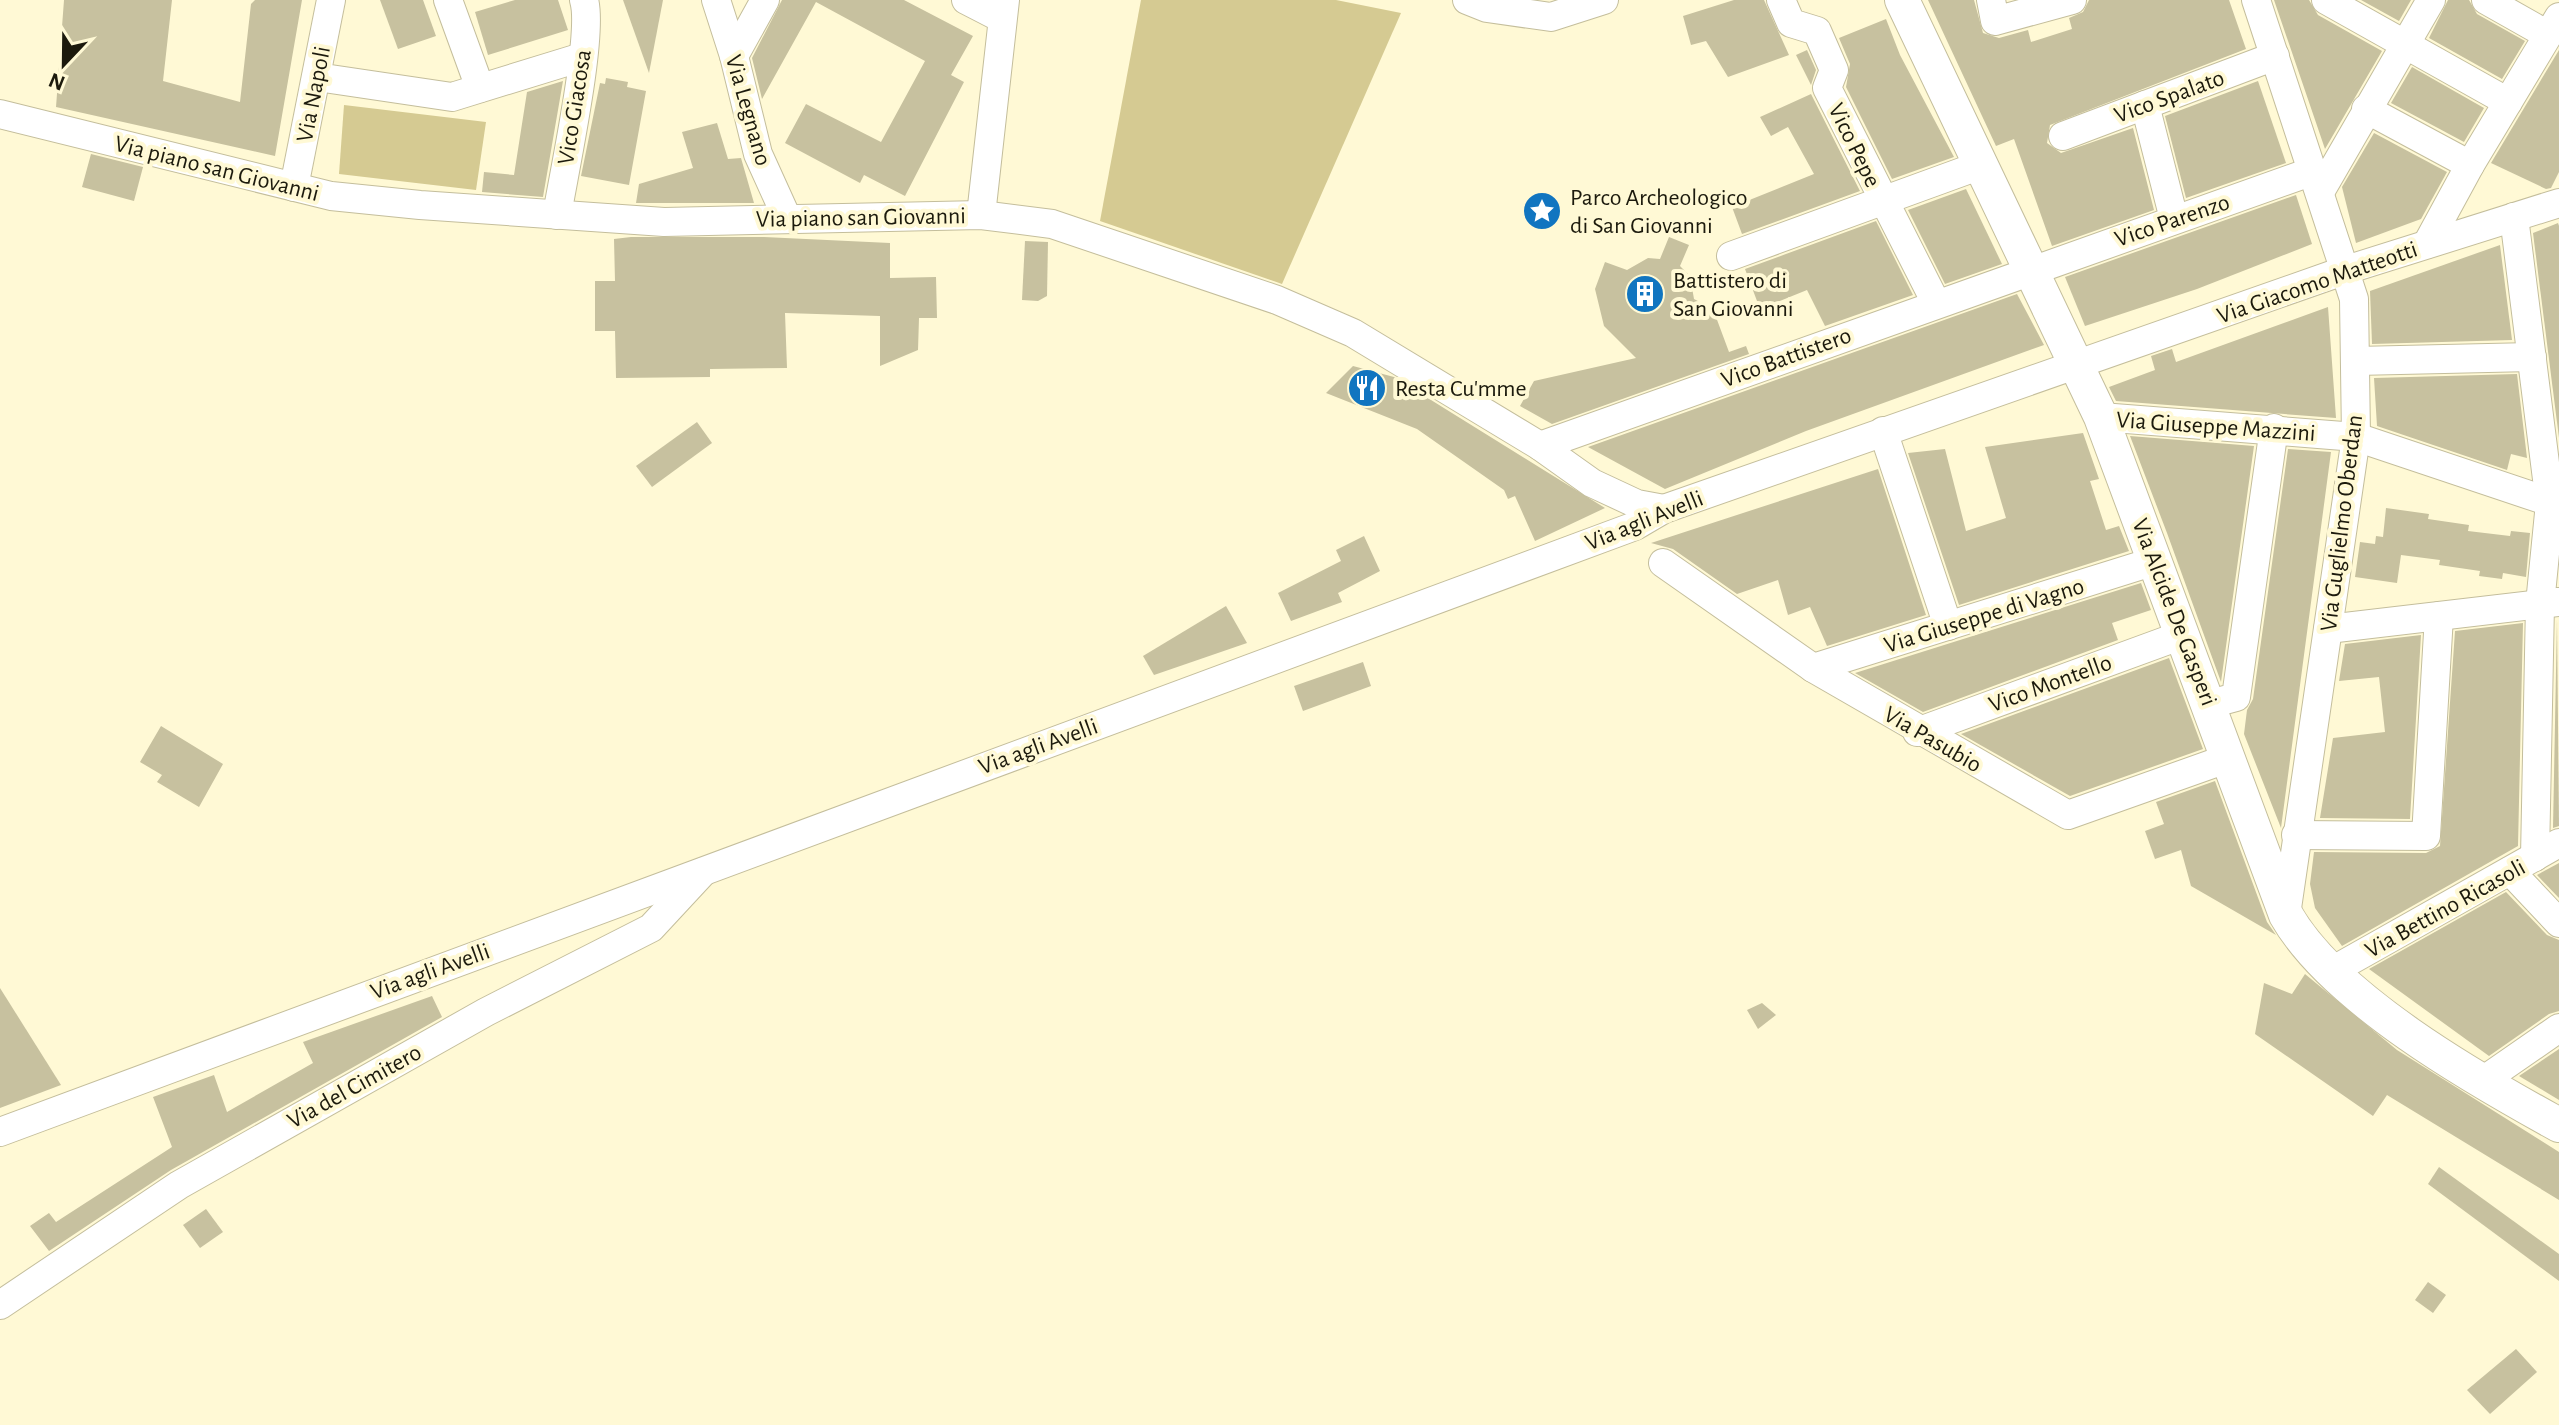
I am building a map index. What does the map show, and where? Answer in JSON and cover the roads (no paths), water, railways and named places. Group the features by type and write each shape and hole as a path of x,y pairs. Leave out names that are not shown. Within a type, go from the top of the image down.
{"street":[{"name":"Via Napoli","path":"294,187 331,0"},
{"path":"448,0 480,88"},
{"name":"Vico Giacosa","path":"557,215 582,57 587,10 584,0"},
{"name":"Via Legnano","path":"716,0 734,56 758,154 787,218"},
{"path":"734,56 765,0"},
{"path":"966,0 1003,9 981,215"},
{"path":"1467,0 1487,8 1551,17 1604,0"},
{"name":"Vico Pepe","path":"1781,0 1791,23 1817,31 1834,70 1827,88 1936,303"},
{"name":"Via Alcide De Gasperi","path":"1902,0 2101,417 2210,704 2226,759 2286,915 2303,945 2330,972 2392,1021 2559,1125"},
{"path":"1993,11 2072,0"},
{"name":"Via Guglielmo Oberdan","path":"2256,0 2354,299 2356,437 2286,915"},
{"path":"2326,0 2508,102"},
{"path":"2316,181 2366,109 2431,0"},
{"path":"2427,244 2553,26 2486,0"},
{"name":"Vico Spalato","path":"2063,136 2275,56"},
{"path":"317,77 452,97 582,57"},
{"path":"2145,105 2174,219"},
{"path":"2366,109 2470,165"},
{"name":"Via piano san Giovanni","path":"0,114 331,196 664,222 981,215 1052,224 1277,300 1378,347 1617,497 1664,509"},
{"path":"1731,256 1981,165"},
{"name":"Vico Parenzo","path":"2032,269 2174,219 2316,181"},
{"name":"Via Giacomo Matteotti","path":"2076,364 2557,201"},
{"path":"2514,217 2555,504 2549,603 2547,850"},
{"name":"Vico Battistero","path":"1540,446 2032,269"},
{"path":"2356,361 2532,357"},
{"name":"Via agli Avelli","path":"0,1132 1635,526 1664,509 2076,364"},
{"name":"Via Giuseppe Mazzini","path":"2101,417 2274,428 2356,437 2555,504"},
{"path":"2210,704 2236,697 2274,428"},
{"path":"1883,431 1948,626"},
{"name":"Via Giuseppe di Vagno","path":"1813,668 2155,561"},
{"name":"Via Pasubio","path":"1663,563 1813,668 1917,732 2068,815 2226,759"},
{"path":"2328,629 2549,603"},
{"path":"2296,835 2426,836 2439,616"},
{"name":"Vico Montello","path":"1917,732 2182,635"},
{"name":"Via Bettino Ricasoli","path":"2330,972 2547,850"},
{"name":"Via del Cimitero","path":"0,1305 179,1185 486,1012 651,928 706,868"},
{"path":"2510,871 2559,923"},
{"path":"2484,1080 2559,1028"}],"place":[{"name":"Parco Archeologico di San Giovanni","path":"1542,211"},
{"name":"Battistero di San Giovanni","path":"1645,294"},
{"name":"Resta Cu'mme","path":"1367,388"}]}
